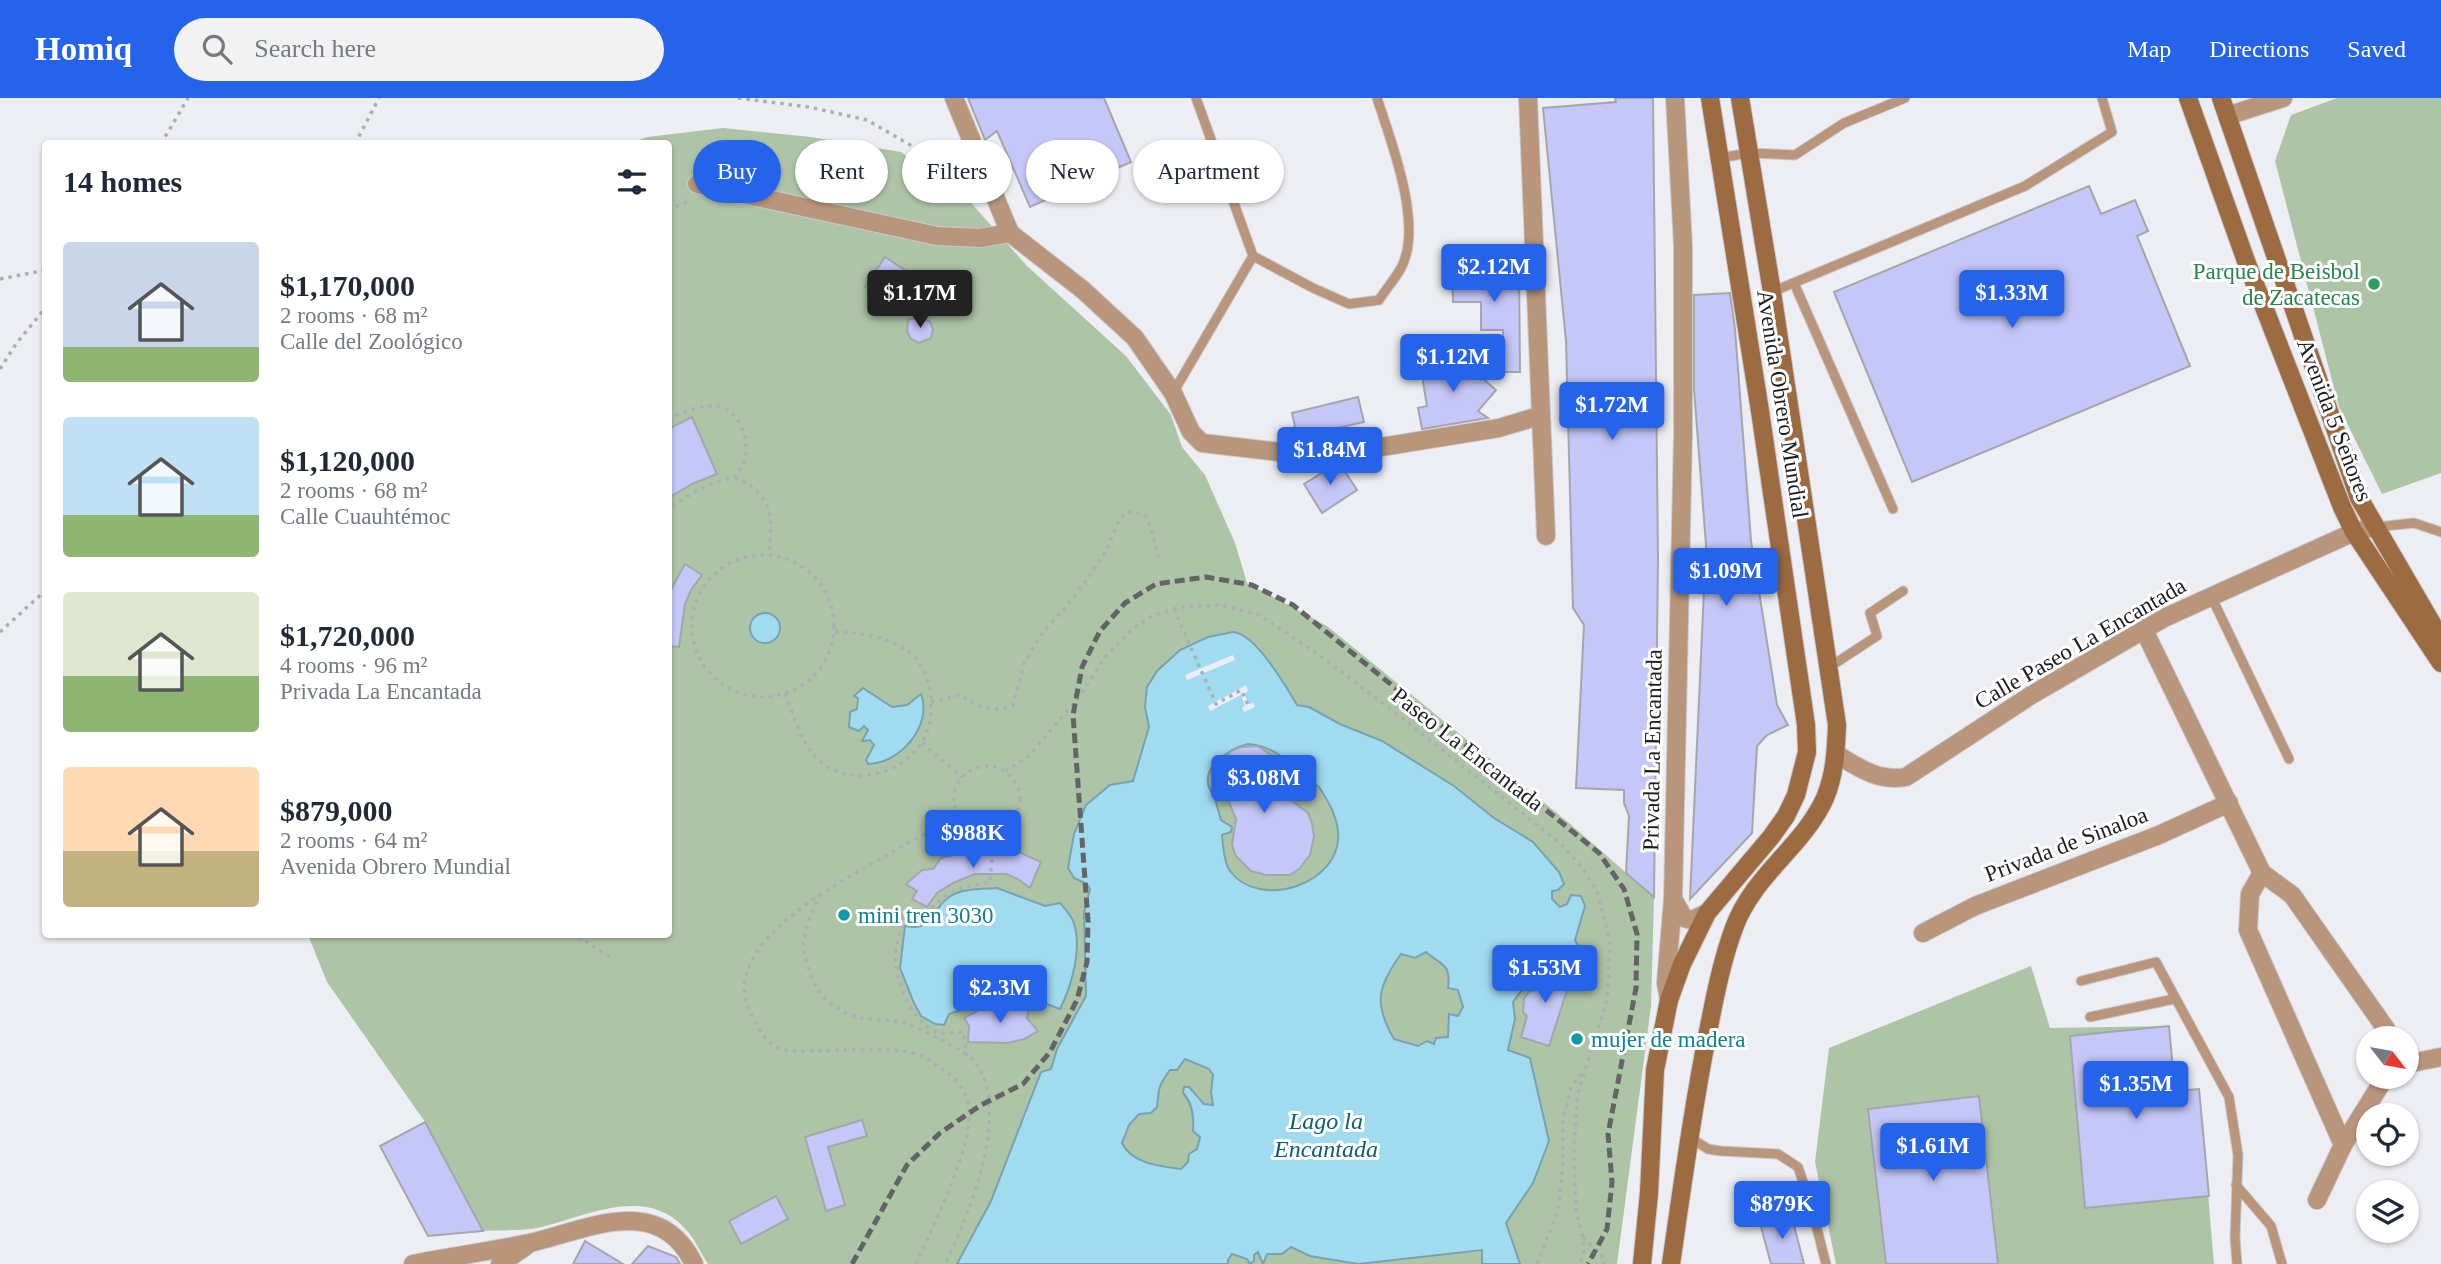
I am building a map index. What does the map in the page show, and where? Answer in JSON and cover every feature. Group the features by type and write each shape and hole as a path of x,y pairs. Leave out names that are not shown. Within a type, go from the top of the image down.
{"main road":[{"name":"Avenida Obrero Mundial","path":"1642,1264 1649,1193 1655,1070 1669,1000 1682,964 1707,914 1786,817 1796,795 1807,752 1806,725 1762,425 1710,98"},
{"name":"Avenida Obrero Mundial","path":"1671,1264 1696,1092 1715,996 1733,930 1757,885 1785,854 1825,799 1834,772 1836,754 1837,724 1740,98"},
{"name":"Avenida 5 Señores","path":"2188,98 2246,261 2342,507 2354,532 2441,663"},
{"name":"Avenida 5 Señores","path":"2221,98 2359,498 2441,639"},
{"path":"2246,261 2276,254"}],"street":[{"path":"954,98 971,140"},
{"path":"1528,98 1546,536"},
{"name":"Privada La Encantada","path":"1669,1000 1666,983 1673,899 1683,367 1683,245 1675,98"},
{"path":"2227,116 2283,98"},
{"path":"781,202 937,236 980,238 1010,233"},
{"path":"997,203 1010,233 1083,290 1135,338 1173,393 1191,432 1202,443 1288,453 1350,452 1499,428 1539,416"},
{"name":"Calle Paseo La Encantada","path":"1836,754 1868,773 1891,780 1906,777 2033,694 2164,618 2354,532 2374,527"},
{"path":"2144,630 2262,873 2292,895 2384,1026"},
{"name":"Privada de Sinaloa","path":"1923,933 1975,906 2159,835 2229,803"},
{"path":"2262,873 2250,894 2248,930 2343,1145"},
{"path":"1673,899 1684,918 1692,920 1707,914"},
{"path":"2419,1061 2441,1057"},
{"path":"2317,1200 2343,1145 2378,1089"},
{"path":"412,1264 532,1242 609,1221 648,1223 674,1235 694,1264"},
{"path":"500,1264 532,1242"}],"lane":[{"path":"1196,98 1253,256 1349,304 1379,300 1402,266 1408,237 1406,192 1377,98"},
{"path":"1719,158 1749,153 1795,155 1844,123 1905,98"},
{"path":"1772,292 2025,186 2112,132 2102,98"},
{"path":"1173,393 1253,256"},
{"path":"1794,283 1893,509"},
{"path":"2374,527 2414,523 2441,532"},
{"path":"1828,668 1877,636 1870,613 1903,590"},
{"path":"2211,596 2289,759"},
{"path":"2081,981 2156,962 2229,1097 2238,1155 2235,1238 2238,1264"},
{"path":"2090,1017 2174,999"},
{"path":"1689,1138 1709,1149 1779,1154 1798,1167 1826,1264"},
{"path":"2236,1185 2270,1226 2282,1264"}],"path":[{"path":"163,140 188,98"},
{"path":"357,140 379,98"},
{"path":"737,98 809,107 867,120 902,141"},
{"path":"0,279 42,271"},
{"path":"0,369 42,312"},
{"path":"672,418 702,407 721,407 732,414 741,425 746,447 744,464 735,477"},
{"path":"672,508 702,488 735,477 753,486 770,507 772,527 769,555"},
{"path":"931,702 959,695 977,707 996,709 1013,705 1024,664 1041,635 1075,596 1107,549 1120,518 1132,512 1147,517 1159,556"},
{"path":"769,555 794,562 820,583 833,615 834,632 831,648 815,675 802,686 785,694 757,698 741,695 713,679 696,652 691,620 702,588 727,564 743,558 769,555"},
{"path":"0,632 42,594"},
{"name":"Paseo La Encantada","path":"1005,771 1029,756 1079,697 1105,657 1131,630 1150,617 1174,609 1197,604 1221,605 1259,615 1315,652 1560,843 1598,891 1610,942 1607,1000 1578,1093 1574,1149 1576,1211 1584,1250 1580,1264"},
{"path":"1174,609 1216,704 1241,690 1248,707"},
{"path":"785,694 812,754 832,770 854,776 879,774 905,760 922,743 931,723 931,695 924,671 911,653 890,641 864,633 834,632"},
{"path":"922,743 962,778"},
{"path":"995,766 1005,771 1013,778 1017,787 1020,798 1018,809 1004,827 982,832 972,828 959,816 954,802 954,791 962,778 975,768 995,766"},
{"path":"916,1264 963,1155 969,1119 968,1103 956,1078 923,1056 902,1051 795,1052 773,1046 760,1030 748,1007 745,984 748,967 759,949 792,914 821,892 959,816"},
{"path":"967,1056 963,1032 938,1033 914,1015 895,962 904,919 916,922 945,896 963,887 990,882 994,831"},
{"path":"821,892 807,927 803,946 811,977 819,994 837,1008 860,1018 904,1023 973,1060 986,1081 990,1098 986,1147 975,1192 944,1264"},
{"path":"579,938 613,958"},
{"path":"1537,1264 1558,1210 1563,1164 1563,1120 1571,1087 1588,1065"},
{"path":"1583,1237 1605,1259 1604,1264"}],"green space":[{"name":"Parque de Beisbol de Zacatecas","path":"2337,98 2441,98 2441,473 2382,494 2339,407 2275,161 2291,115"},
{"path":"723,128 829,140 795,140 795,203 888,203 888,150 901,152 902,203 972,204 1027,266 1126,356 1171,415 1182,447 1205,475 1235,543 1247,583 1327,626 1569,823 1654,897 1651,1006 1617,1264 708,1264 688,1232 672,1218 655,1209 637,1206 599,1211 542,1227 483,1231 425,1122 327,982 309,938 672,938 672,140 639,140"},
{"path":"2031,966 2050,1028 2169,1026 2175,1090 2199,1089 2214,1264 1836,1264 1815,1162 1829,1048"}],"water":[{"path":"765,613 776,617 780,628 776,639 765,643 754,639 750,628 754,617"},
{"name":"Lago la Encantada","path":"1233,632 1251,641 1269,662 1297,705 1309,707 1340,724 1382,741 1454,786 1494,818 1533,842 1559,872 1564,884 1558,890 1552,891 1552,899 1560,907 1567,904 1571,895 1581,896 1585,906 1575,940 1582,952 1576,960 1565,956 1559,965 1535,956 1524,987 1513,1002 1515,1019 1508,1050 1530,1058 1549,1141 1533,1183 1506,1223 1520,1264 1482,1264 1482,1250 1358,1264 1310,1256 1291,1247 1282,1254 1267,1254 1263,1264 1258,1252 1250,1264 1247,1259 1232,1254 1228,1264 957,1264 991,1201 1041,1072 1051,1069 1057,1049 1086,996 1084,913 1090,889 1087,884 1074,878 1068,868 1074,834 1086,805 1110,785 1133,781 1149,727 1145,707 1147,687 1157,671 1180,650 1208,637","holes":["1248,744 1277,754 1295,769 1299,775 1292,798 1299,801 1316,785 1334,814 1338,832 1336,850 1327,866 1314,878 1297,886 1278,890 1260,889 1243,883 1226,864 1222,835 1231,832 1232,827 1221,820 1208,777 1210,770 1221,758","1426,952 1444,966 1448,974 1448,988 1458,990 1463,1007 1458,1016 1449,1014 1448,1037 1436,1038 1434,1044 1427,1041 1418,1046 1394,1039 1383,1015 1381,995 1387,976 1401,954 1415,958","1185,1059 1209,1069 1213,1075 1213,1105 1204,1104 1189,1087 1184,1087 1183,1093 1192,1111 1193,1131 1200,1137 1197,1149 1189,1154 1188,1162 1181,1169 1140,1160 1132,1156 1122,1143 1129,1125 1139,1114 1151,1113 1157,1107 1163,1080 1170,1070 1177,1070"]},
{"path":"863,688 892,707 907,705 921,694 923,706 918,730 911,741 891,757 868,764 866,760 874,745 870,740 862,741 868,730 864,726 859,731 849,727 850,712 857,709 858,698 854,696"},
{"path":"997,888 1045,906 1060,903 1071,916 1076,931 1076,954 1072,977 1060,1009 1034,999 986,1001 949,1014 944,1025 935,1024 921,1016 900,968 905,926 921,926 926,923 942,903 959,892"}],"pier":[{"path":"1233,655 1235,660 1187,680 1185,675"},
{"path":"1246,685 1248,691 1244,694 1249,704 1253,703 1255,707 1244,712 1241,695 1210,711 1208,706"}],"building":[{"path":"968,98 1104,98 1131,162 1119,167 1119,140 1026,140 1026,198 1012,166 1012,140 1001,140 997,131 985,140"},
{"path":"1615,98 1653,98 1658,559 1654,897 1626,873 1629,816 1624,803 1624,790 1576,788 1584,625 1573,608 1566,341 1543,108 1616,102"},
{"path":"2089,186 2101,214 2135,200 2148,231 2137,236 2190,366 1912,482 1834,292"},
{"path":"885,257 911,274 891,304 865,287"},
{"path":"1519,267 1520,372 1503,372 1503,330 1481,330 1481,302 1453,302 1452,268"},
{"path":"1730,293 1751,541 1777,705 1788,725 1767,735 1757,746 1752,833 1690,899 1706,545 1694,389 1694,295"},
{"path":"919,317 930,322 933,329 931,338 919,343 911,339 907,331 908,320"},
{"path":"1455,354 1496,390 1478,411 1488,418 1422,429 1418,408 1427,406 1423,382 1427,369"},
{"path":"1358,397 1364,422 1319,432 1317,441 1298,441 1292,413"},
{"path":"692,417 717,474 672,496 672,427"},
{"path":"1340,464 1357,490 1322,513 1304,484"},
{"path":"685,564 702,575 685,604 679,647 672,646 672,588"},
{"path":"1258,746 1275,758 1284,795 1308,813 1312,823 1314,837 1310,855 1299,869 1290,875 1266,875 1251,871 1235,855 1232,844 1236,819 1219,779 1219,769 1231,751 1241,747"},
{"path":"1010,848 1041,862 1030,888 1006,874 975,874 937,893 927,907 912,899 917,891 906,884 922,870 933,869 941,858 973,850"},
{"path":"1543,965 1572,975 1549,1046 1521,1037 1527,1016 1523,1012 1524,998 1535,990"},
{"path":"1029,1007 1027,1018 1038,1031 1024,1039 1008,1043 968,1042 969,1026 964,1018 979,1010"},
{"path":"2169,1026 2175,1091 2199,1089 2209,1196 2085,1208 2070,1036"},
{"path":"1979,1096 1998,1264 1886,1264 1868,1109"},
{"path":"862,1120 867,1136 828,1147 845,1205 826,1211 805,1137"},
{"path":"425,1122 483,1231 428,1236 380,1146"},
{"path":"776,1196 788,1219 741,1244 729,1221"},
{"path":"1791,1214 1804,1264 1771,1264 1760,1223"},
{"path":"585,1241 623,1264 573,1264"},
{"path":"648,1246 676,1257 680,1264 632,1264"}],"railway":[{"path":"852,1264 907,1165 940,1133 981,1105 1023,1084 1050,1052 1077,1000 1087,962 1088,921 1073,715 1082,667 1100,631 1125,603 1156,584 1206,577 1252,585 1293,605 1599,853 1624,889 1637,934 1636,988 1608,1134 1612,1182 1607,1229 1588,1264"}],"place":[{"name":"Parque de Beisbol de Zacatecas","path":"2374,284"},
{"name":"mini tren 3030","path":"844,915"},
{"name":"mujer de madera","path":"1577,1039"}]}
